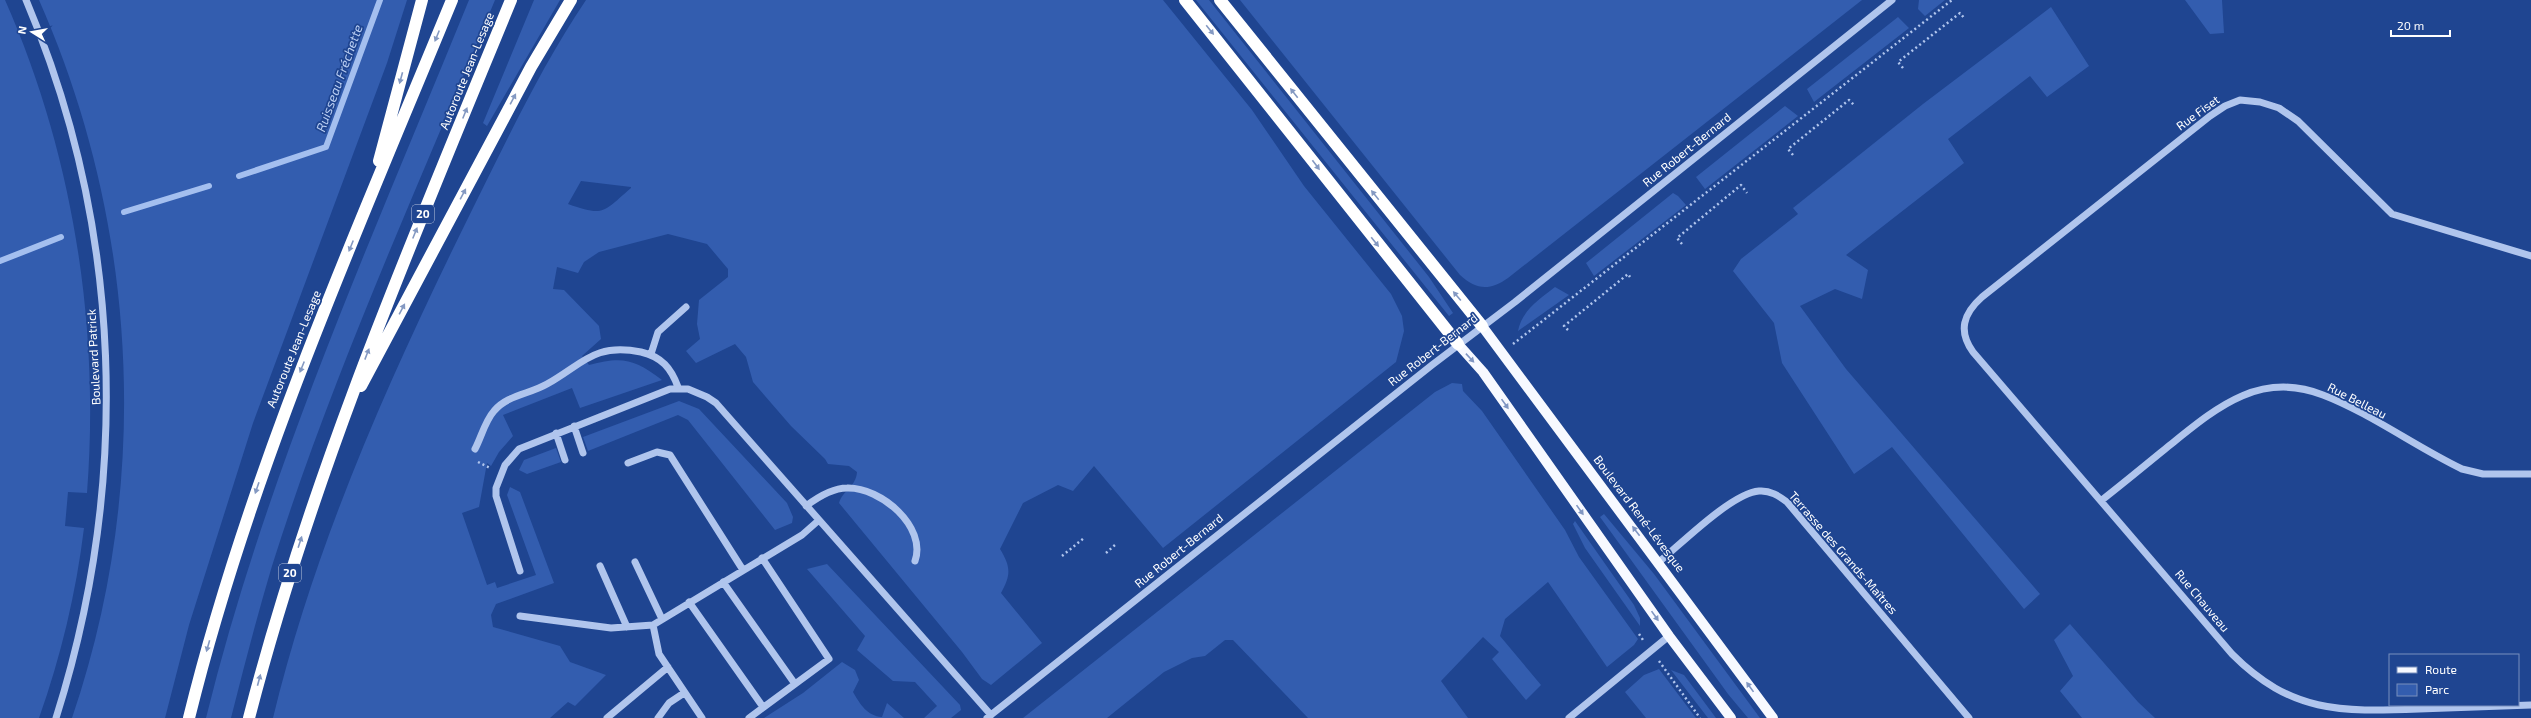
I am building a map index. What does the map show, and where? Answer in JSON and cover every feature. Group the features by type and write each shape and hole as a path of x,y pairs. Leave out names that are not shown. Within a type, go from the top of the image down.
{"highway":[{"path":"366,210 422,0"},
{"name":"Autoroute Jean-Lesage","path":"189,718 222,598 254,496 288,401 452,0"},
{"name":"Autoroute Jean-Lesage","path":"249,718 285,589 338,430 381,319 511,0"},
{"path":"338,430 531,66 571,0"},
{"path":"1185,0 1458,344"},
{"path":"1220,0 1482,326"}],"main road":[{"name":"Boulevard René-Lévesque","path":"1482,326 1659,562 1773,718"},
{"path":"1458,344 1483,372 1669,636 1730,718"}],"street":[{"name":"Boulevard Patrick","path":"26,0 58,89 85,193 100,282 107,371 105,468 96,553 78,644 56,718"},
{"name":"Rue Robert-Bernard","path":"989,716 1892,0"},
{"name":"Rue Fiset","path":"1965,317 1982,297 2210,116 2225,106 2240,100 2267,104 2292,116 2392,214 2531,256"},
{"path":"651,354 658,332 686,307"},
{"name":"Rue Chauveau","path":"1965,317 1963,332 1973,352 2102,500 2232,654 2251,673 2288,694 2322,706 2342,710 2493,706"},
{"path":"475,449 492,412 502,403 547,384 583,360 604,350 623,349 651,354 663,361 672,372 678,387"},
{"path":"520,571 496,496 496,488 501,473 511,457 519,449 556,433 678,387 697,392 716,403 989,716"},
{"name":"Rue Belleau","path":"2102,500 2220,406 2250,392 2279,388 2309,391 2333,399 2462,469 2483,474 2531,474"},
{"path":"574,426 583,453"},
{"path":"556,433 565,460"},
{"path":"628,463 657,452 670,455 676,462 743,570"},
{"path":"806,506 838,488 849,487 877,496 896,509 914,533 918,551 915,561"},
{"name":"Terrasse des Grands-Maîtres","path":"1659,562 1736,500 1760,490 1777,495 1787,502 1968,718"},
{"path":"520,616 611,628 653,625 802,535 819,520"},
{"path":"749,718 829,659 762,558"},
{"path":"635,562 662,619"},
{"path":"600,566 627,627"},
{"path":"723,582 795,684"},
{"path":"689,602 763,707"},
{"path":"653,625 660,654 702,718"},
{"path":"1569,718 1669,636"},
{"path":"607,718 668,667"},
{"path":"658,718 669,703 684,692"},
{"name":"Rue Chauveau","path":"2519,705 2531,705"}],"path":[{"path":"1520,338 1952,0"},
{"path":"1903,68 1898,62 1960,13 1965,19"},
{"path":"1792,155 1788,149 1849,100 1854,105"},
{"path":"1682,244 1677,238 1741,185 1747,192"},
{"path":"1568,330 1564,326 1628,274 1630,277"},
{"path":"475,449 474,456 477,461 501,473"},
{"path":"1062,556 1084,538"},
{"path":"1106,553 1116,544"},
{"path":"1664,669 1700,718"}],"green space":[{"path":"0,0 5,0 29,59 48,118 64,179 76,241 85,304 89,367 90,430 87,493 68,492 65,526 84,528 81,552 61,648 39,718 0,718"},
{"path":"39,0 407,0 387,63 253,423 189,625 165,718 72,718 98,629 115,539 123,448 123,356 114,265 98,175 72,86"},
{"path":"469,0 495,0 378,280 322,422 272,566 231,718 206,718 231,626 259,534 291,444 324,354"},
{"path":"534,0 560,0 487,126 483,123"},
{"path":"586,0 1163,0 1252,110 1304,186 1391,294 1402,316 1404,331 1396,362 1163,548 1094,466 1073,491 1058,485 1023,503 1000,549 1008,566 1007,581 1001,593 1042,643 991,685 982,679 962,652 839,503 843,495 852,485 857,472 849,466 828,464 825,459 791,426 753,382 746,357 735,344 696,363 686,351 700,339 697,324 699,300 728,277 728,269 707,244 668,234 599,252 584,262 578,273 557,267 553,289 564,290 599,326 601,339 582,356 589,365 619,360 628,361 644,368 662,380 580,408 572,388 503,415 513,436 499,452 491,466 487,463 479,507 462,513 487,585 495,582 497,588 536,575 507,495 510,487 520,492 554,583 496,604 491,615 493,627 560,646 570,662 606,675 575,706 568,702 550,718 273,718 311,586 334,522 385,395 443,270 499,155 540,76","holes":["581,181 631,187 609,207 603,210 590,210 568,204"]},
{"path":"1196,0 1209,0 1429,277 1453,313 1449,316"},
{"path":"1240,0 1862,0 1508,278 1495,285 1483,287 1472,284 1460,275"},
{"path":"1919,0 1945,0 1925,16 1918,9"},
{"path":"2185,0 2222,0 2224,33 2210,34"},
{"path":"2051,7 2089,66 2047,97 2030,76 1948,139 1964,163 1846,255 1868,270 1862,299 1835,289 1800,306 1846,369 2040,594 2024,609 1892,447 1854,474 1782,363 1774,323 1733,271 1741,259 1798,214 1793,208 1923,104"},
{"path":"1898,17 1909,28 1814,102 1807,89"},
{"path":"1785,106 1798,116 1705,189 1696,177"},
{"path":"1673,193 1686,205 1594,276 1586,263"},
{"path":"1555,287 1569,295 1518,331 1523,317 1532,306"},
{"path":"1452,383 1462,384 1463,391 1482,411 1565,530 1579,557 1638,639 1634,645 1607,667 1548,582 1505,619 1500,636 1541,685 1526,700 1492,659 1499,652 1483,637 1441,681 1468,718 1308,718 1233,640 1225,640 1205,656 1192,658 1164,672 1107,718 1023,718 1435,392"},
{"path":"679,401 699,409 787,503 793,517 792,523 775,530 688,420 678,415 588,451 583,437"},
{"path":"556,448 561,462 527,474 519,470 524,460"},
{"path":"1604,514 1654,574 1760,718 1748,718 1728,694 1600,517"},
{"path":"1575,521 1634,605 1640,618 1640,626 1585,548 1573,524"},
{"path":"827,564 960,705 961,710 951,718 924,718 937,706 915,682 893,681 857,650 865,636 807,569"},
{"path":"2070,624 2138,702 2155,718 2082,718 2060,691 2073,676 2054,640"},
{"path":"842,662 855,670 859,680 853,692 864,709 872,714 882,717 887,703 904,718 764,718 803,693"},
{"path":"1659,669 1696,718 1646,718 1625,692 1644,675"},
{"path":"1671,670 1684,675 1716,718 1708,718"}],"waterway":[{"name":"Ruisseau Fréchette","path":"239,176 326,147 380,0"},
{"name":"Ruisseau Fréchette","path":"124,212 209,186"},
{"name":"Ruisseau Fréchette","path":"0,261 61,237"}]}
